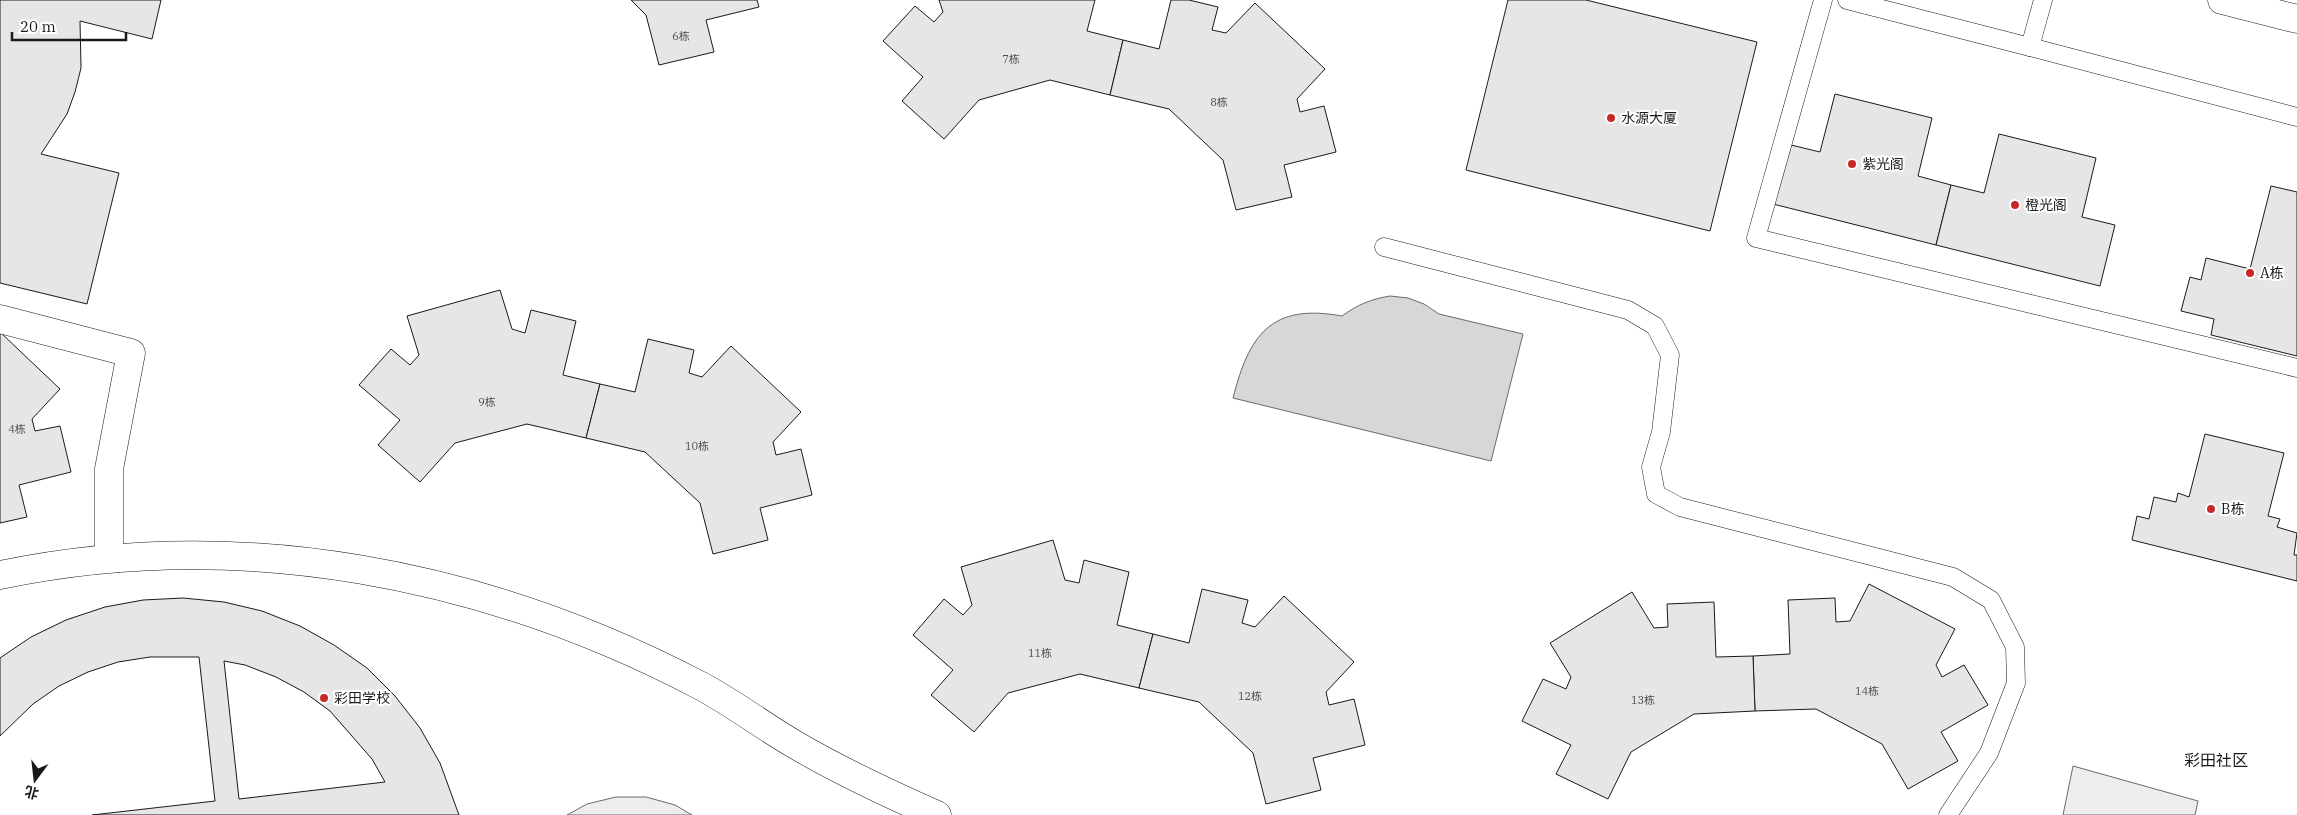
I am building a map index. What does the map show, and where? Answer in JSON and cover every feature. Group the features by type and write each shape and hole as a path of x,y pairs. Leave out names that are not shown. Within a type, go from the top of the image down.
{"street":[{"path":"2222,0 2296,19"},
{"path":"0,319 131,353 109,469 109,558"},
{"path":"0,575 109,558 196,554 284,558 372,570 458,589 542,615 623,649 702,687 796,745 894,796 938,815"}],"lane":[{"path":"1823,0 1756,238 2297,368"},
{"path":"1847,0 2297,117"},
{"path":"2030,47 2043,0"},
{"path":"1384,247 1628,310 1655,326 1670,355 1661,432 1651,467 1656,494 1680,507 1953,577 1991,600 2014,647 2016,683 1989,753 1948,815"}],"shaded area":[{"path":"1390,296 1408,298 1424,304 1439,314 1523,334 1491,461 1233,398 1247,357 1256,341 1267,328 1297,314 1318,313 1342,316 1364,303"},
{"path":"2073,766 2198,801 2195,815 2063,815"},
{"path":"616,797 646,797 675,805 692,815 567,815 587,804"}],"building":[{"path":"0,0 161,0 152,39 80,21 81,68 75,92 67,114 41,154 119,173 87,304 0,283"},
{"path":"631,0 757,0 759,7 706,20 714,52 659,65 646,15"},
{"path":"939,0 1095,0 1087,31 1123,40 1110,95 1050,80 979,100 944,139 902,101 923,77 883,41 915,6 934,22 943,12"},
{"path":"1171,0 1189,0 1218,7 1212,30 1226,33 1255,3 1325,69 1297,99 1300,112 1324,106 1336,152 1284,165 1292,197 1236,210 1223,160 1169,109 1110,95 1123,40 1159,49"},
{"name":"水源大厦","path":"1508,0 1586,0 1757,42 1710,231 1466,170"},
{"name":"紫光阁","path":"1835,94 1932,118 1918,176 1951,185 1936,245 1773,204 1787,144 1820,152"},
{"name":"橙光阁","path":"1999,134 2096,158 2082,217 2115,225 2100,286 1936,245 1951,185 1984,193"},
{"name":"A栋","path":"2271,186 2297,192 2297,356 2211,335 2214,319 2181,311 2190,277 2201,280 2206,258 2250,269"},
{"path":"500,290 512,329 525,333 531,310 576,321 563,375 600,384 586,438 527,424 455,443 420,482 378,445 400,420 359,385 391,349 410,365 419,355 407,316"},
{"path":"0,332 60,389 32,419 35,431 60,426 71,472 19,485 27,517 0,523"},
{"path":"648,339 694,350 689,373 702,377 731,346 801,412 773,442 776,455 801,449 812,495 760,508 768,540 713,554 700,503 645,452 586,438 600,384 635,392"},
{"name":"B栋","path":"2205,434 2284,453 2268,516 2280,519 2277,527 2297,533 2294,555 2297,555 2297,581 2132,540 2137,516 2149,519 2154,497 2176,502 2178,493 2189,497"},
{"path":"1053,540 1065,580 1079,583 1084,560 1129,572 1117,625 1153,634 1139,688 1080,674 1008,693 974,732 931,695 953,670 913,635 944,599 963,615 972,605 961,567"},
{"path":"1869,584 1955,629 1936,665 1942,677 1964,665 1988,705 1941,732 1958,761 1908,789 1882,744 1816,709 1755,711 1753,656 1790,654 1788,600 1835,598 1836,622 1850,621"},
{"path":"1202,589 1248,600 1242,623 1255,627 1284,596 1354,662 1326,692 1329,705 1354,699 1365,745 1313,758 1321,790 1266,804 1253,753 1199,702 1139,688 1153,634 1189,643"},
{"path":"1632,592 1654,628 1668,627 1667,604 1714,602 1716,657 1753,656 1755,711 1694,714 1631,752 1608,799 1556,774 1571,745 1522,721 1543,679 1566,689 1571,677 1550,643"},
{"path":"183,598 224,602 262,611 300,626 334,645 367,668 395,696 420,728 440,763 459,815 92,815 215,801 199,657 150,657 118,662 88,672 59,686 33,704 0,736 0,658 31,637 66,620 105,607 143,600","holes":["224,661 245,665 276,677 304,692 330,711 372,759 385,782 239,799"]}],"place":[{"name":"水源大厦","path":"1611,118"},
{"name":"紫光阁","path":"1852,164"},
{"name":"橙光阁","path":"2015,205"},
{"name":"A栋","path":"2250,273"},
{"name":"B栋","path":"2211,509"},
{"name":"彩田学校","path":"324,698"}],"district":[{"name":"彩田社区","path":"2216,760"}]}
